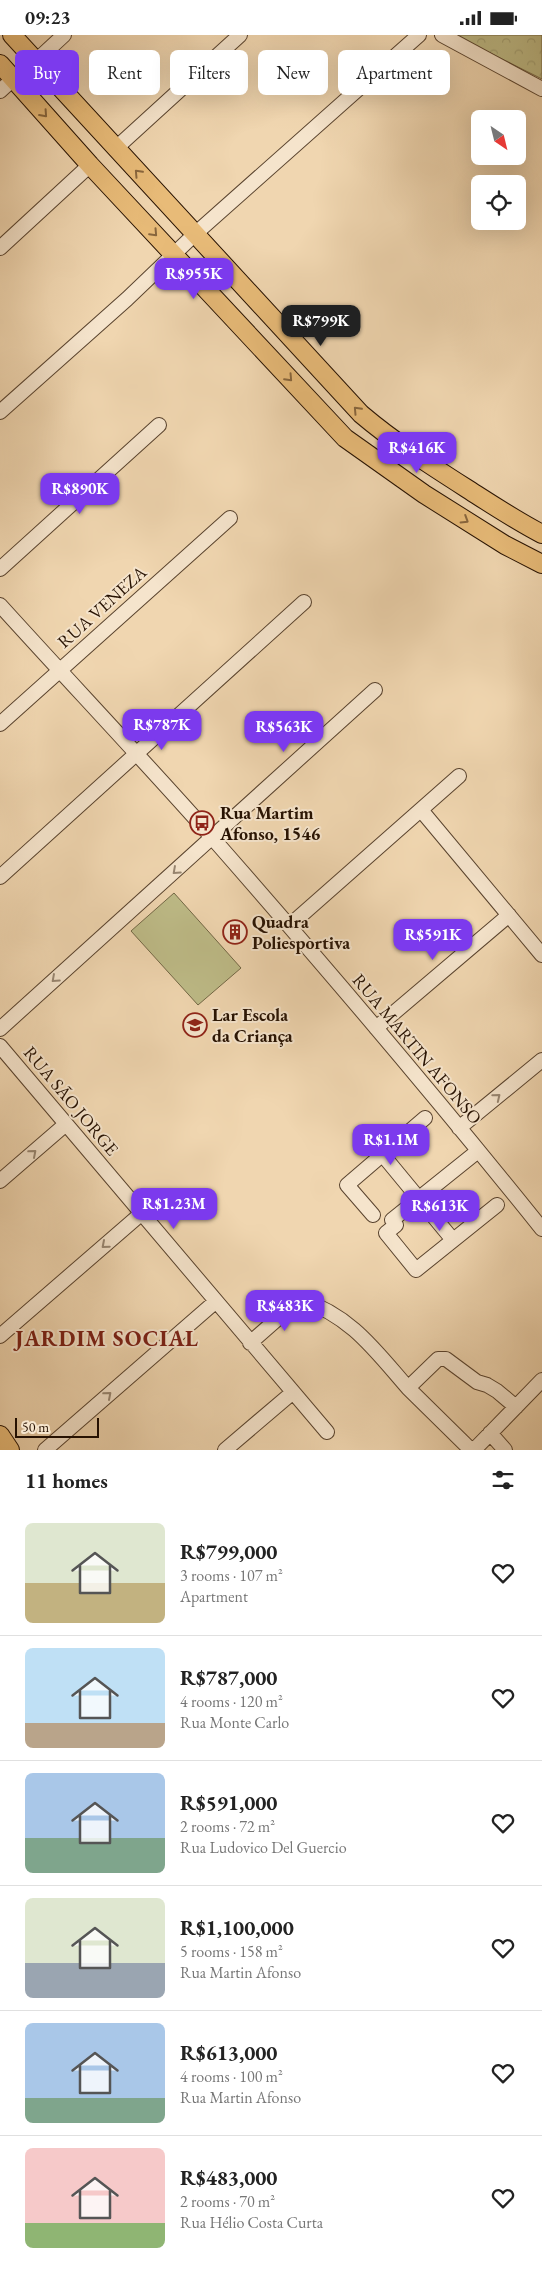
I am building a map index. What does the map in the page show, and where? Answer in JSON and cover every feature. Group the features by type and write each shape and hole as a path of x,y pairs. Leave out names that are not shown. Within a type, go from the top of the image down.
{"main road":[{"path":"12,35 26,50"},
{"path":"0,64 6,85 90,165 345,438 424,494 505,545 542,564"},
{"path":"67,95 361,415 383,433 438,470 524,525 542,534"},
{"path":"424,494 438,470"},
{"path":"0,1435 10,1450"}],"street":[{"path":"48,50 64,35"},
{"path":"116,149 240,35"},
{"path":"0,412 127,299 195,234 419,35"},
{"path":"442,35 542,89"},
{"path":"0,248 90,165"},
{"path":"0,569 159,425"},
{"name":"RUA VENEZA","path":"0,724 230,518"},
{"path":"0,877 304,602"},
{"name":"RUA MARTIN AFONSO","path":"0,605 137,754 289,925 542,1229"},
{"path":"0,1029 375,690"},
{"path":"289,925 459,776"},
{"path":"421,809 542,955"},
{"path":"376,1028 509,915"},
{"name":"RUA SÃO JORGE","path":"0,1047 327,1432"},
{"path":"459,1128 542,1060"},
{"path":"373,1215 347,1185 425,1118"},
{"path":"0,1181 66,1124"},
{"path":"478,1151 392,1220 396,1225 386,1233 416,1270 497,1205"},
{"path":"382,1154 453,1240"},
{"path":"0,1336 142,1213"},
{"path":"250,1343 300,1299 334,1313 350,1325 408,1387 473,1450 542,1380"},
{"path":"44,1450 215,1302"},
{"path":"408,1387 442,1357 477,1382 497,1391 516,1407"},
{"path":"225,1450 292,1393"},
{"path":"490,1433 505,1450"}],"green space":[{"path":"454,35 542,35 542,79"},
{"path":"174,893 241,968 198,1005 131,931"}],"place":[{"name":"Rua Martim Afonso, 1546","path":"202,823"},
{"name":"Quadra Poliesportiva","path":"235,932"},
{"name":"Lar Escola da Criança","path":"195,1025"}],"district":[{"name":"JARDIM SOCIAL","path":"107,1338"}]}
